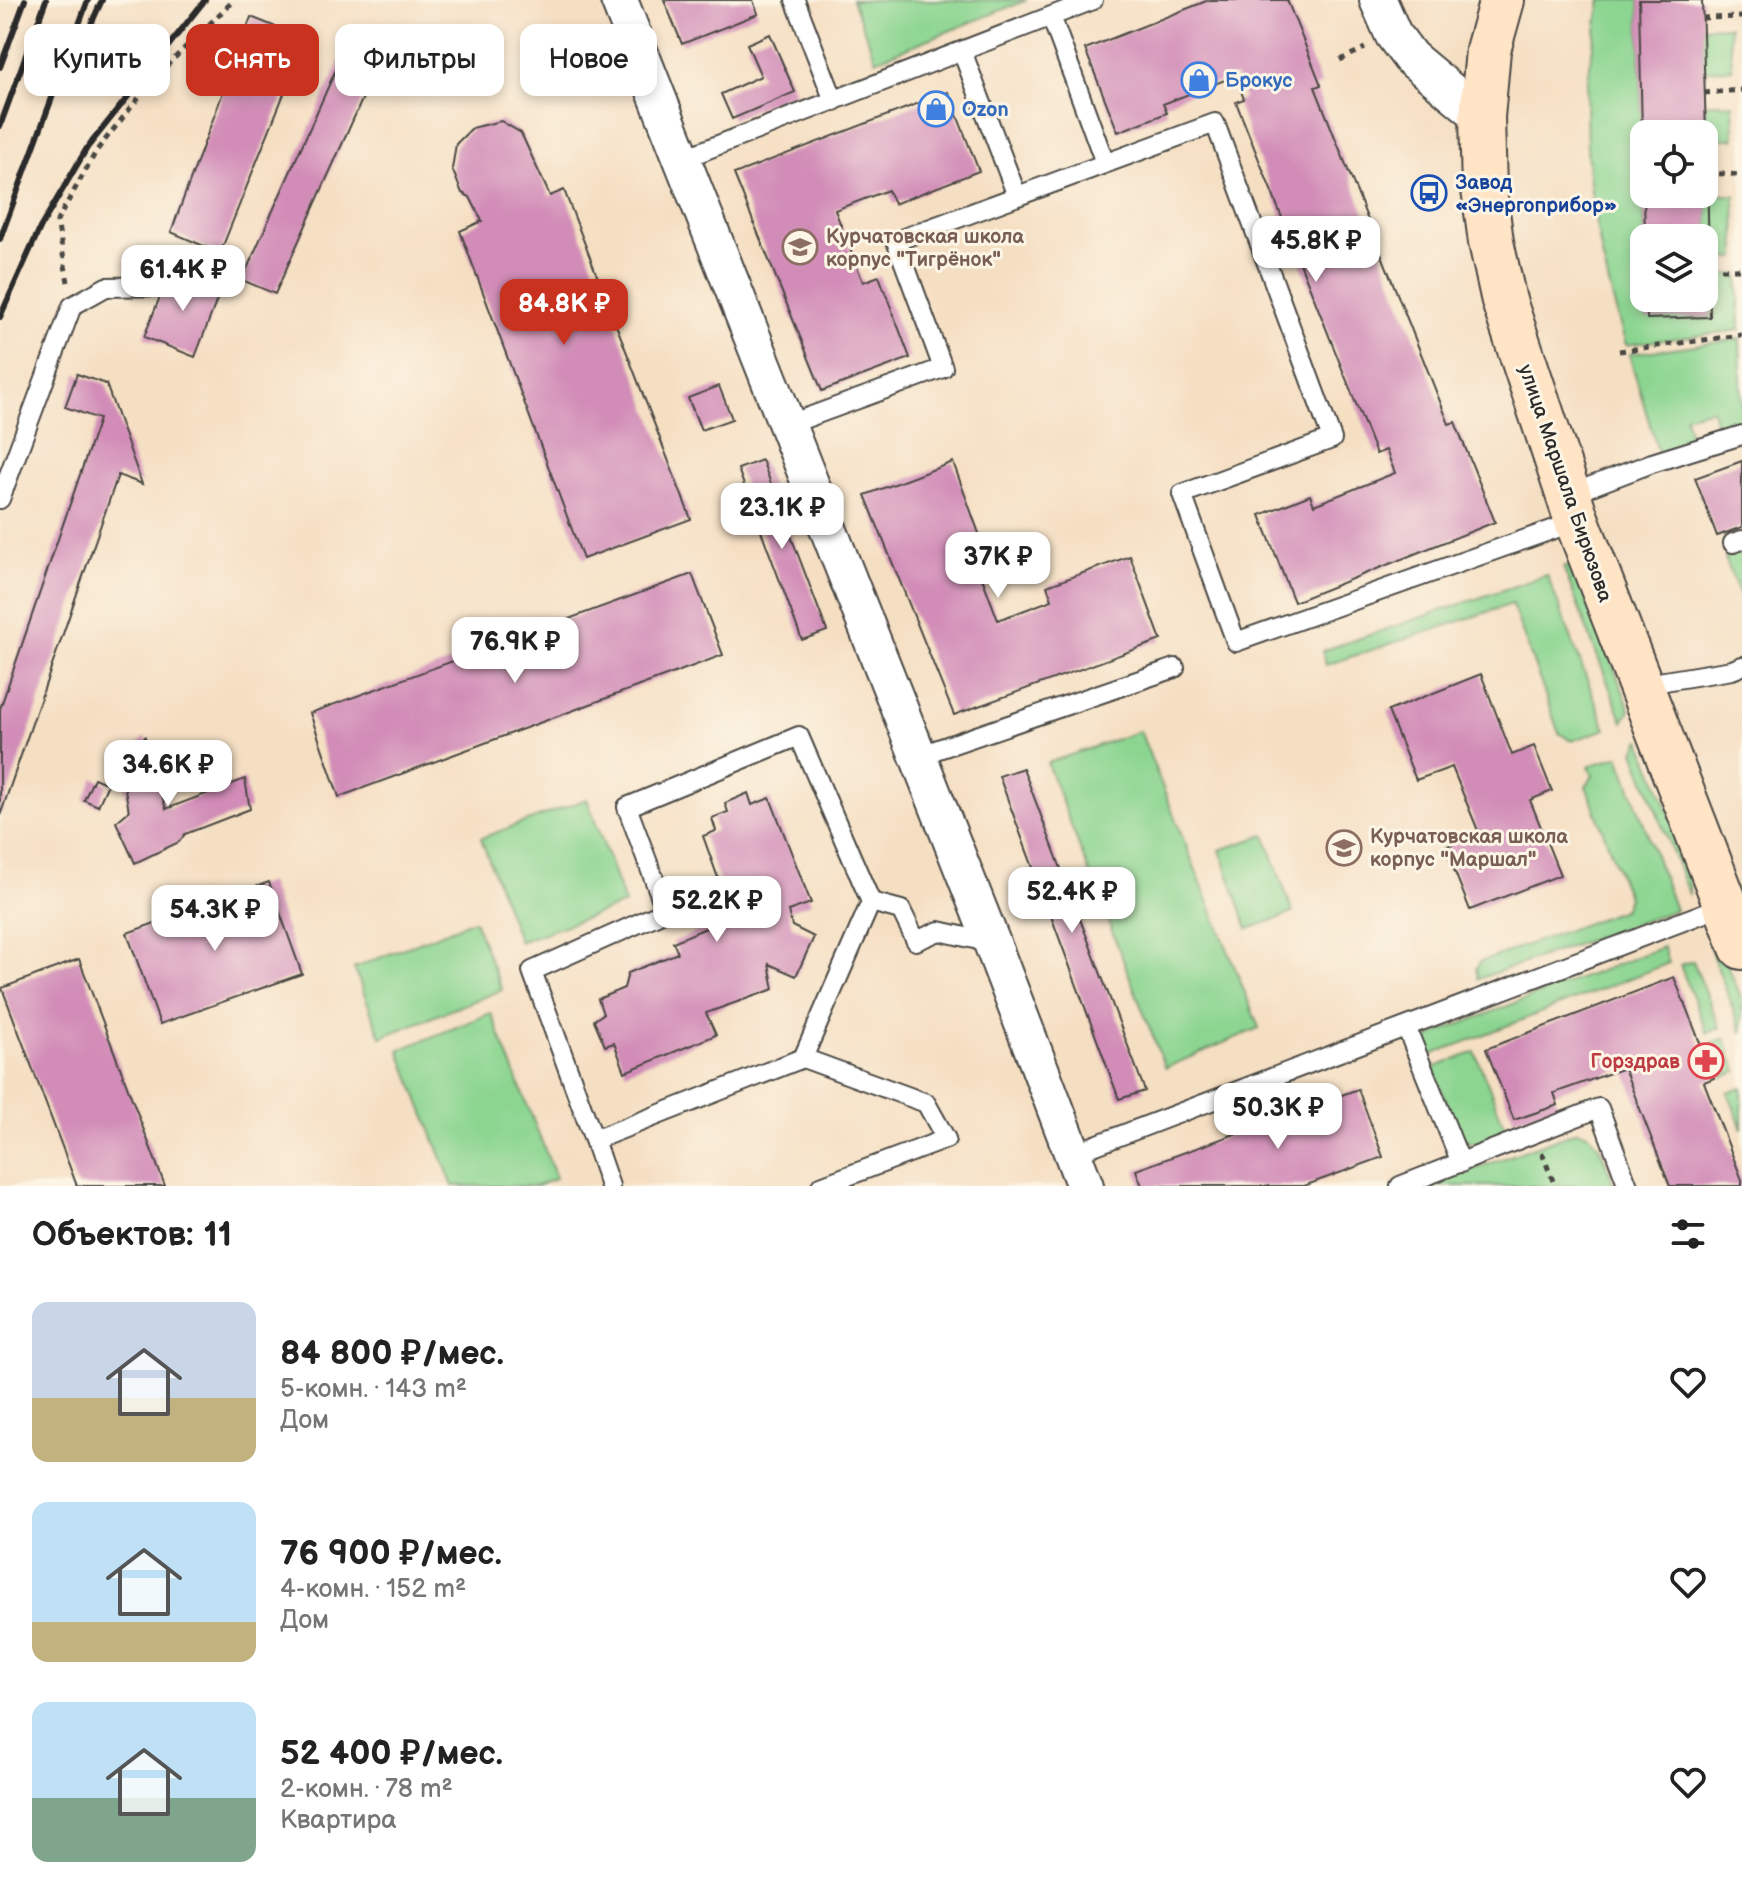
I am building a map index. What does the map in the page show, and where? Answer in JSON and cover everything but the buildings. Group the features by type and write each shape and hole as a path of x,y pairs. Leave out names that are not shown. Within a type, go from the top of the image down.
{"street":[{"path":"619,0 1079,1170"},
{"path":"1378,0 1393,34 1410,57 1482,117"},
{"name":"улица Маршала Бирюзова","path":"1502,0 1488,50 1482,117 1484,189 1491,242 1504,301 1573,508 1640,685 1734,902 1742,947"}],"lane":[{"path":"795,0 834,101"},
{"path":"682,159 1093,0"},
{"path":"1051,16 1105,163"},
{"path":"962,51 1017,196"},
{"path":"787,425 943,368 896,241 1215,123 1332,439 1182,494 1236,642 1573,508 1652,463 1742,435"},
{"path":"0,499 72,306 106,287 164,286"},
{"path":"1640,685 1742,666"},
{"path":"918,756 1175,668"},
{"path":"610,1186 532,971 666,911 627,807 799,736 871,902 803,1058"},
{"path":"871,902 901,910 916,941 939,931 992,943"},
{"path":"1079,1170 1407,1029 1734,902"},
{"path":"1407,1029 1461,1163"},
{"path":"594,1140 803,1058 926,1103 946,1139 821,1186"},
{"path":"1400,1186 1599,1108 1628,1186"}],"path":[{"path":"72,306 57,221 97,150 157,75 234,0"},
{"path":"1702,18 1742,17"},
{"path":"1340,60 1373,43"},
{"path":"1704,93 1742,90"},
{"path":"1718,174 1742,175"},
{"path":"1718,269 1742,269"},
{"path":"1619,351 1742,335"},
{"path":"1534,1134 1555,1186"}],"green space":[{"path":"852,0 1027,0 876,60"},
{"path":"1601,0 1639,0 1642,120 1630,120 1630,208 1644,208 1645,224 1630,224 1630,312 1647,312 1647,318 1710,317 1710,312 1718,312 1718,275 1738,274 1740,330 1626,345 1595,220 1587,156 1589,68"},
{"path":"1729,26 1732,69 1703,70 1702,27"},
{"path":"1705,103 1733,104 1734,139 1718,139 1718,120 1705,120"},
{"path":"1718,195 1735,195 1736,258 1718,259 1718,224 1708,224 1707,208 1718,208"},
{"path":"1740,339 1742,425 1718,435 1712,409 1685,416 1692,444 1658,452 1629,354"},
{"path":"1742,551 1742,601 1725,558"},
{"path":"1563,567 1576,567 1630,710 1623,722"},
{"path":"1547,575 1606,729 1572,741 1559,733 1512,604 1326,665 1322,651"},
{"path":"1140,731 1259,1028 1165,1068 1047,763"},
{"path":"1641,740 1690,866 1689,896 1634,751"},
{"path":"1619,756 1675,910 1478,979 1476,969 1480,962 1623,910 1628,897 1586,786 1593,776 1589,766"},
{"path":"587,799 625,904 519,942 481,838"},
{"path":"1265,835 1293,913 1248,929 1220,850"},
{"path":"474,920 502,990 381,1037 354,968"},
{"path":"1708,942 1721,948 1742,1001 1742,1033"},
{"path":"1663,947 1669,963 1429,1056 1426,1042 1434,1034"},
{"path":"1693,961 1720,1028 1707,1033 1680,965"},
{"path":"491,1013 556,1178 537,1186 453,1186 399,1050"},
{"path":"1725,1038 1737,1072 1723,1077 1712,1043"},
{"path":"1475,1052 1507,1132 1477,1143 1460,1136 1433,1068"},
{"path":"1742,1087 1742,1129 1728,1092"},
{"path":"1577,1131 1592,1137 1597,1144 1614,1186 1429,1186"}],"railway":[{"path":"0,67 25,0"},
{"path":"0,126 46,0"},
{"path":"0,239 88,0"},
{"path":"91,24 102,0"},
{"path":"0,317 40,228 87,148 205,0"}],"place":[{"name":"Брокус","path":"1199,80"},
{"name":"Ozon","path":"936,109"},
{"name":"Завод «Энергоприбор»","path":"1429,193"},
{"name":"Курчатовская школа корпус \"Тигрёнок\"","path":"800,247"},
{"name":"Курчатовская школа корпус \"Маршал\"","path":"1344,848"},
{"name":"Горздрав","path":"1706,1061"}]}
